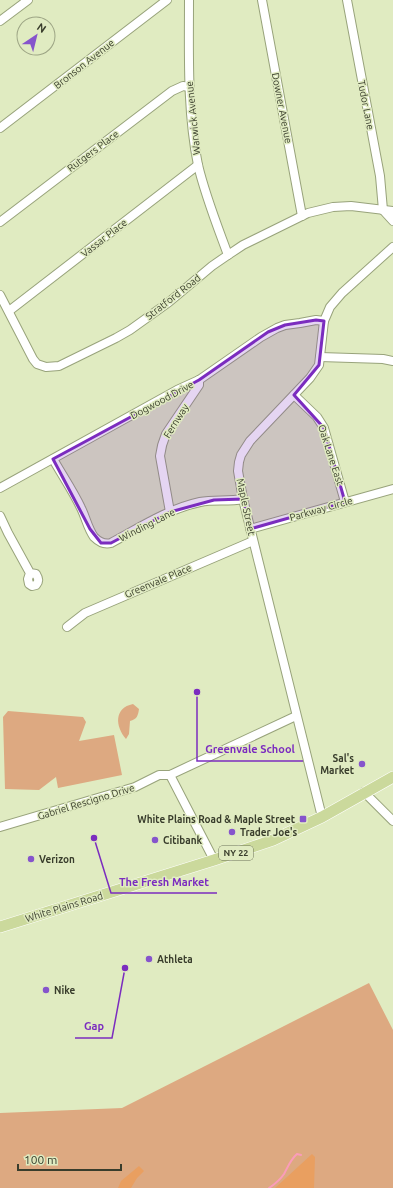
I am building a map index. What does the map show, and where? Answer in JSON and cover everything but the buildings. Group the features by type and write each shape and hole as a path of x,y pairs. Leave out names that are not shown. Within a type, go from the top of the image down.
{"main road":[{"name":"White Plains Road","path":"0,927 214,860 281,837 322,817 393,777"}],"street":[{"path":"0,22 28,0"},
{"name":"Bronson Avenue","path":"0,128 167,0"},
{"name":"Warwick Avenue","path":"188,0 189,86 192,125 198,166 213,216 228,255"},
{"name":"Downer Avenue","path":"262,0 302,216"},
{"name":"Tudor Lane","path":"347,0 380,176 383,210"},
{"name":"Rutgers Place","path":"0,222 172,91 183,86 189,86"},
{"name":"Vassar Place","path":"9,311 198,166"},
{"name":"Stratford Road","path":"0,295 37,364 46,367 59,366 130,330 169,302 212,266 243,245 308,213 334,207 351,206 393,210"},
{"path":"383,210 393,222"},
{"name":"Maple Street","path":"322,817 242,500 238,471 239,462 241,455 250,441 294,395 319,365 324,321 336,298 393,247"},
{"name":"Dogwood Drive","path":"0,488 177,390 199,380 268,332 285,325 316,320 324,321"},
{"path":"320,357 384,359 393,361"},
{"name":"Fernway","path":"170,512 160,456 161,449 166,434 199,385 199,380"},
{"name":"Oak Lane East","path":"294,395 317,417 324,428 345,502"},
{"name":"Winding Lane","path":"53,459 81,507 95,538 106,544 111,543 170,512 202,502 214,500 242,500"},
{"name":"Parkway Circle","path":"250,529 393,489"},
{"path":"0,516 30,573"},
{"name":"Greenvale Place","path":"67,627 85,613 253,541"},
{"name":"Gabriel Rescigno Drive","path":"0,827 135,787 159,775 170,775 296,716"},
{"path":"170,775 214,860"},
{"path":"364,792 393,821"}],"highlighted area":[{"path":"316,320 324,321 319,365 294,395 324,428 345,502 250,529 243,499 214,500 170,512 111,543 101,543 90,529 53,459 199,380 268,332 285,325"}],"shaded area":[{"path":"133,704 139,709 139,711 136,718 130,721 129,734 126,739 120,729 118,718 122,709"},
{"path":"8,711 83,717 86,722 79,741 114,735 122,775 58,788 56,777 39,790 5,789 3,717"},
{"path":"369,983 393,1030 393,1188 0,1188 0,1113 122,1108"},
{"path":"312,1154 315,1157 314,1188 275,1188"},
{"path":"139,1166 144,1171 137,1178 131,1188 118,1188 121,1181"}],"waterway":[{"path":"269,1188 282,1176 295,1156 297,1154 301,1155"}],"place":[{"name":"Greenvale School","path":"197,692"},
{"name":"Sal's Market","path":"362,764"},
{"name":"White Plains Road & Maple Street","path":"303,819"},
{"name":"Trader Joe's","path":"232,832"},
{"name":"The Fresh Market","path":"94,838"},
{"name":"Citibank","path":"155,840"},
{"name":"Verizon","path":"31,859"},
{"name":"Athleta","path":"149,959"},
{"name":"Gap","path":"125,968"},
{"name":"Nike","path":"46,990"}]}
